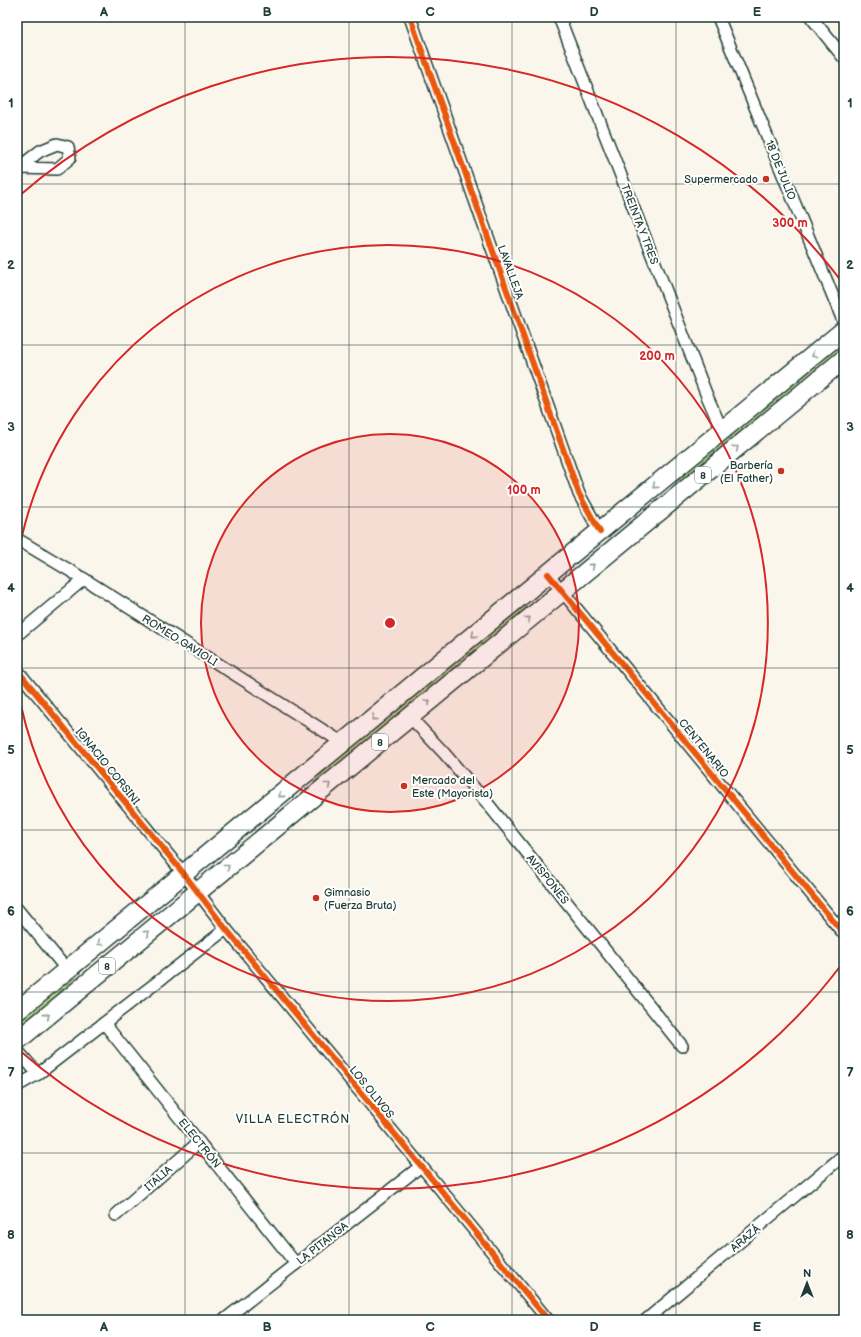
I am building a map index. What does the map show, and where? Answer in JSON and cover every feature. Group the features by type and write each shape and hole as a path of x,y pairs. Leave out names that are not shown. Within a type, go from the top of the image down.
{"highway":[{"name":"8","path":"17,1011 844,330"},
{"name":"8","path":"17,1041 844,359"}],"street":[{"name":"LAVALLEJA","path":"410,17 579,494 600,532"},
{"name":"TREINTA Y TRES","path":"559,17 707,396 722,430"},
{"name":"18 DE JULIO","path":"718,17 844,323"},
{"path":"811,17 844,58"},
{"name":"ROMEO GAVIOLI","path":"17,539 343,743"},
{"name":"CENTENARIO","path":"548,574 844,934"},
{"path":"17,635 84,580"},
{"name":"IGNACIO CORSINI","path":"17,670 184,874"},
{"name":"AVISPONES","path":"410,717 444,753 488,804 682,1046"},
{"name":"LOS OLIVOS","path":"184,874 226,929 548,1320"},
{"path":"17,909 67,970"},
{"path":"17,1086 38,1074 226,929"},
{"name":"ELECTRÓN","path":"104,1023 296,1264"},
{"path":"17,1050 38,1074"},
{"name":"ITALIA","path":"116,1215 200,1142"},
{"name":"ARAZÁ","path":"646,1320 844,1155"},
{"name":"LA PITANGA","path":"224,1320 421,1166"}],"green space":[{"path":"844,339 844,349 575,570 574,569 665,494 700,459"},
{"path":"525,606 526,608 520,616 218,865 217,864 310,786 350,746 515,611"},
{"path":"165,898 167,900 88,965 39,1013 17,1031 17,1021"}],"cycle path":[{"path":"410,17 579,494 600,532"},
{"path":"548,574 844,934"},
{"path":"17,670 184,874 226,929 548,1320"}],"place":[{"name":"Supermercado","path":"766,179"},
{"name":"Barbería (El Father)","path":"781,471"},
{"name":"Mercado del Este (Mayorista)","path":"404,786"},
{"name":"Gimnasio (Fuerza Bruta)","path":"316,898"}],"district":[{"name":"VILLA ELECTRÓN","path":"293,1119"}]}
